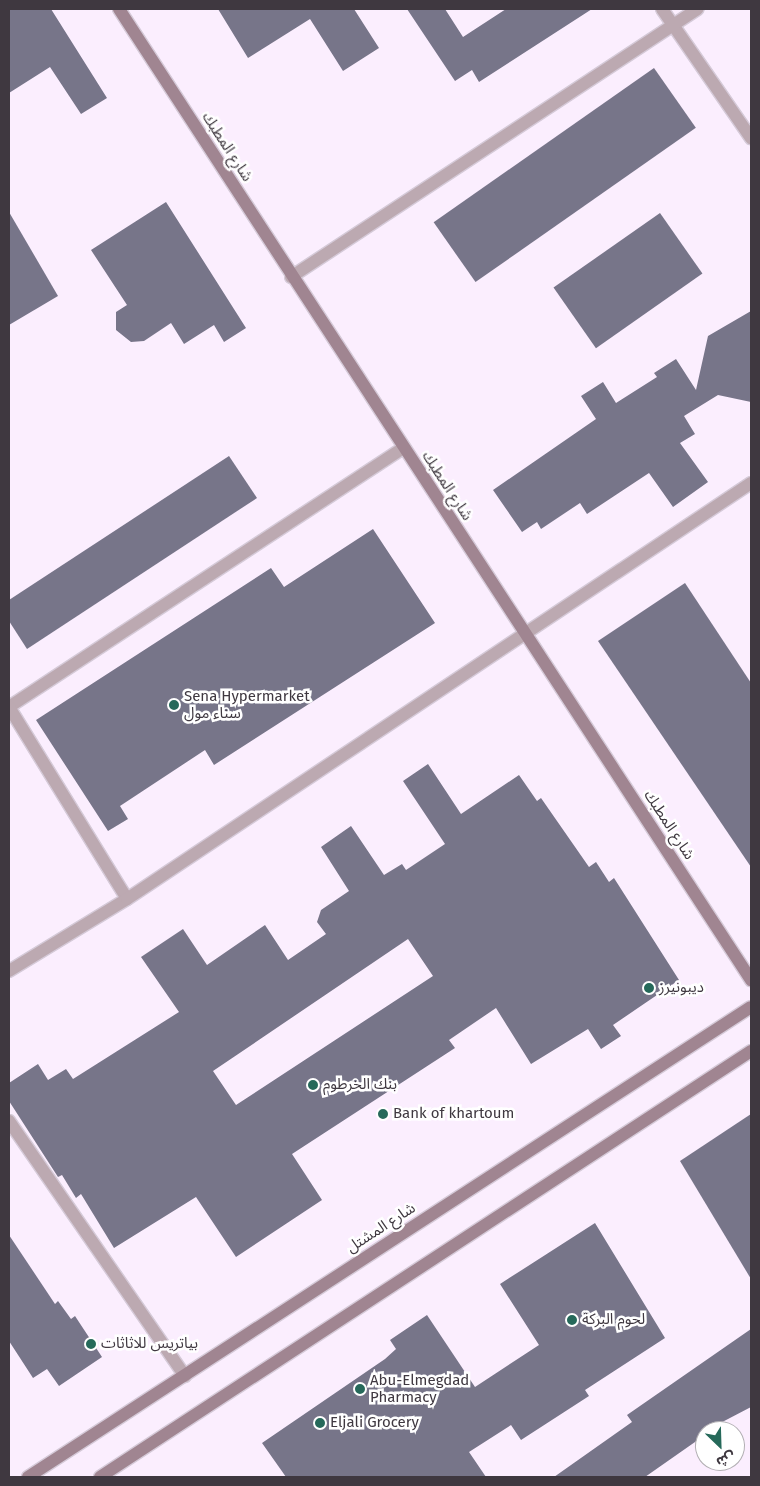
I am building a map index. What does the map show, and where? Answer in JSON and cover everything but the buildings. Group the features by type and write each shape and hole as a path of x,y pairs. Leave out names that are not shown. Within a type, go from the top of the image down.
{"main road":[{"name":"شارع المطبك","path":"119,9 291,277 751,980"},
{"name":"شارع المشتل","path":"28,1477 751,1007"},
{"path":"100,1477 751,1051"}],"street":[{"path":"662,9 750,135"},
{"path":"291,277 672,24 698,9"},
{"path":"127,899 9,707 403,448"},
{"path":"9,971 127,899 526,636 751,483"},
{"path":"9,1121 185,1376"}],"place":[{"name":"Sena Hypermarket سناء مول","path":"174,705"},
{"name":"ديبونيرز","path":"649,988"},
{"name":"بنك الخرطوم","path":"313,1085"},
{"name":"Bank of khartoum","path":"383,1114"},
{"name":"لحوم البركة","path":"572,1320"},
{"name":"بياتريس للاثاثات","path":"91,1344"},
{"name":"Abu-Elmegdad Pharmacy","path":"360,1389"},
{"name":"Eljali Grocery","path":"320,1423"}]}
